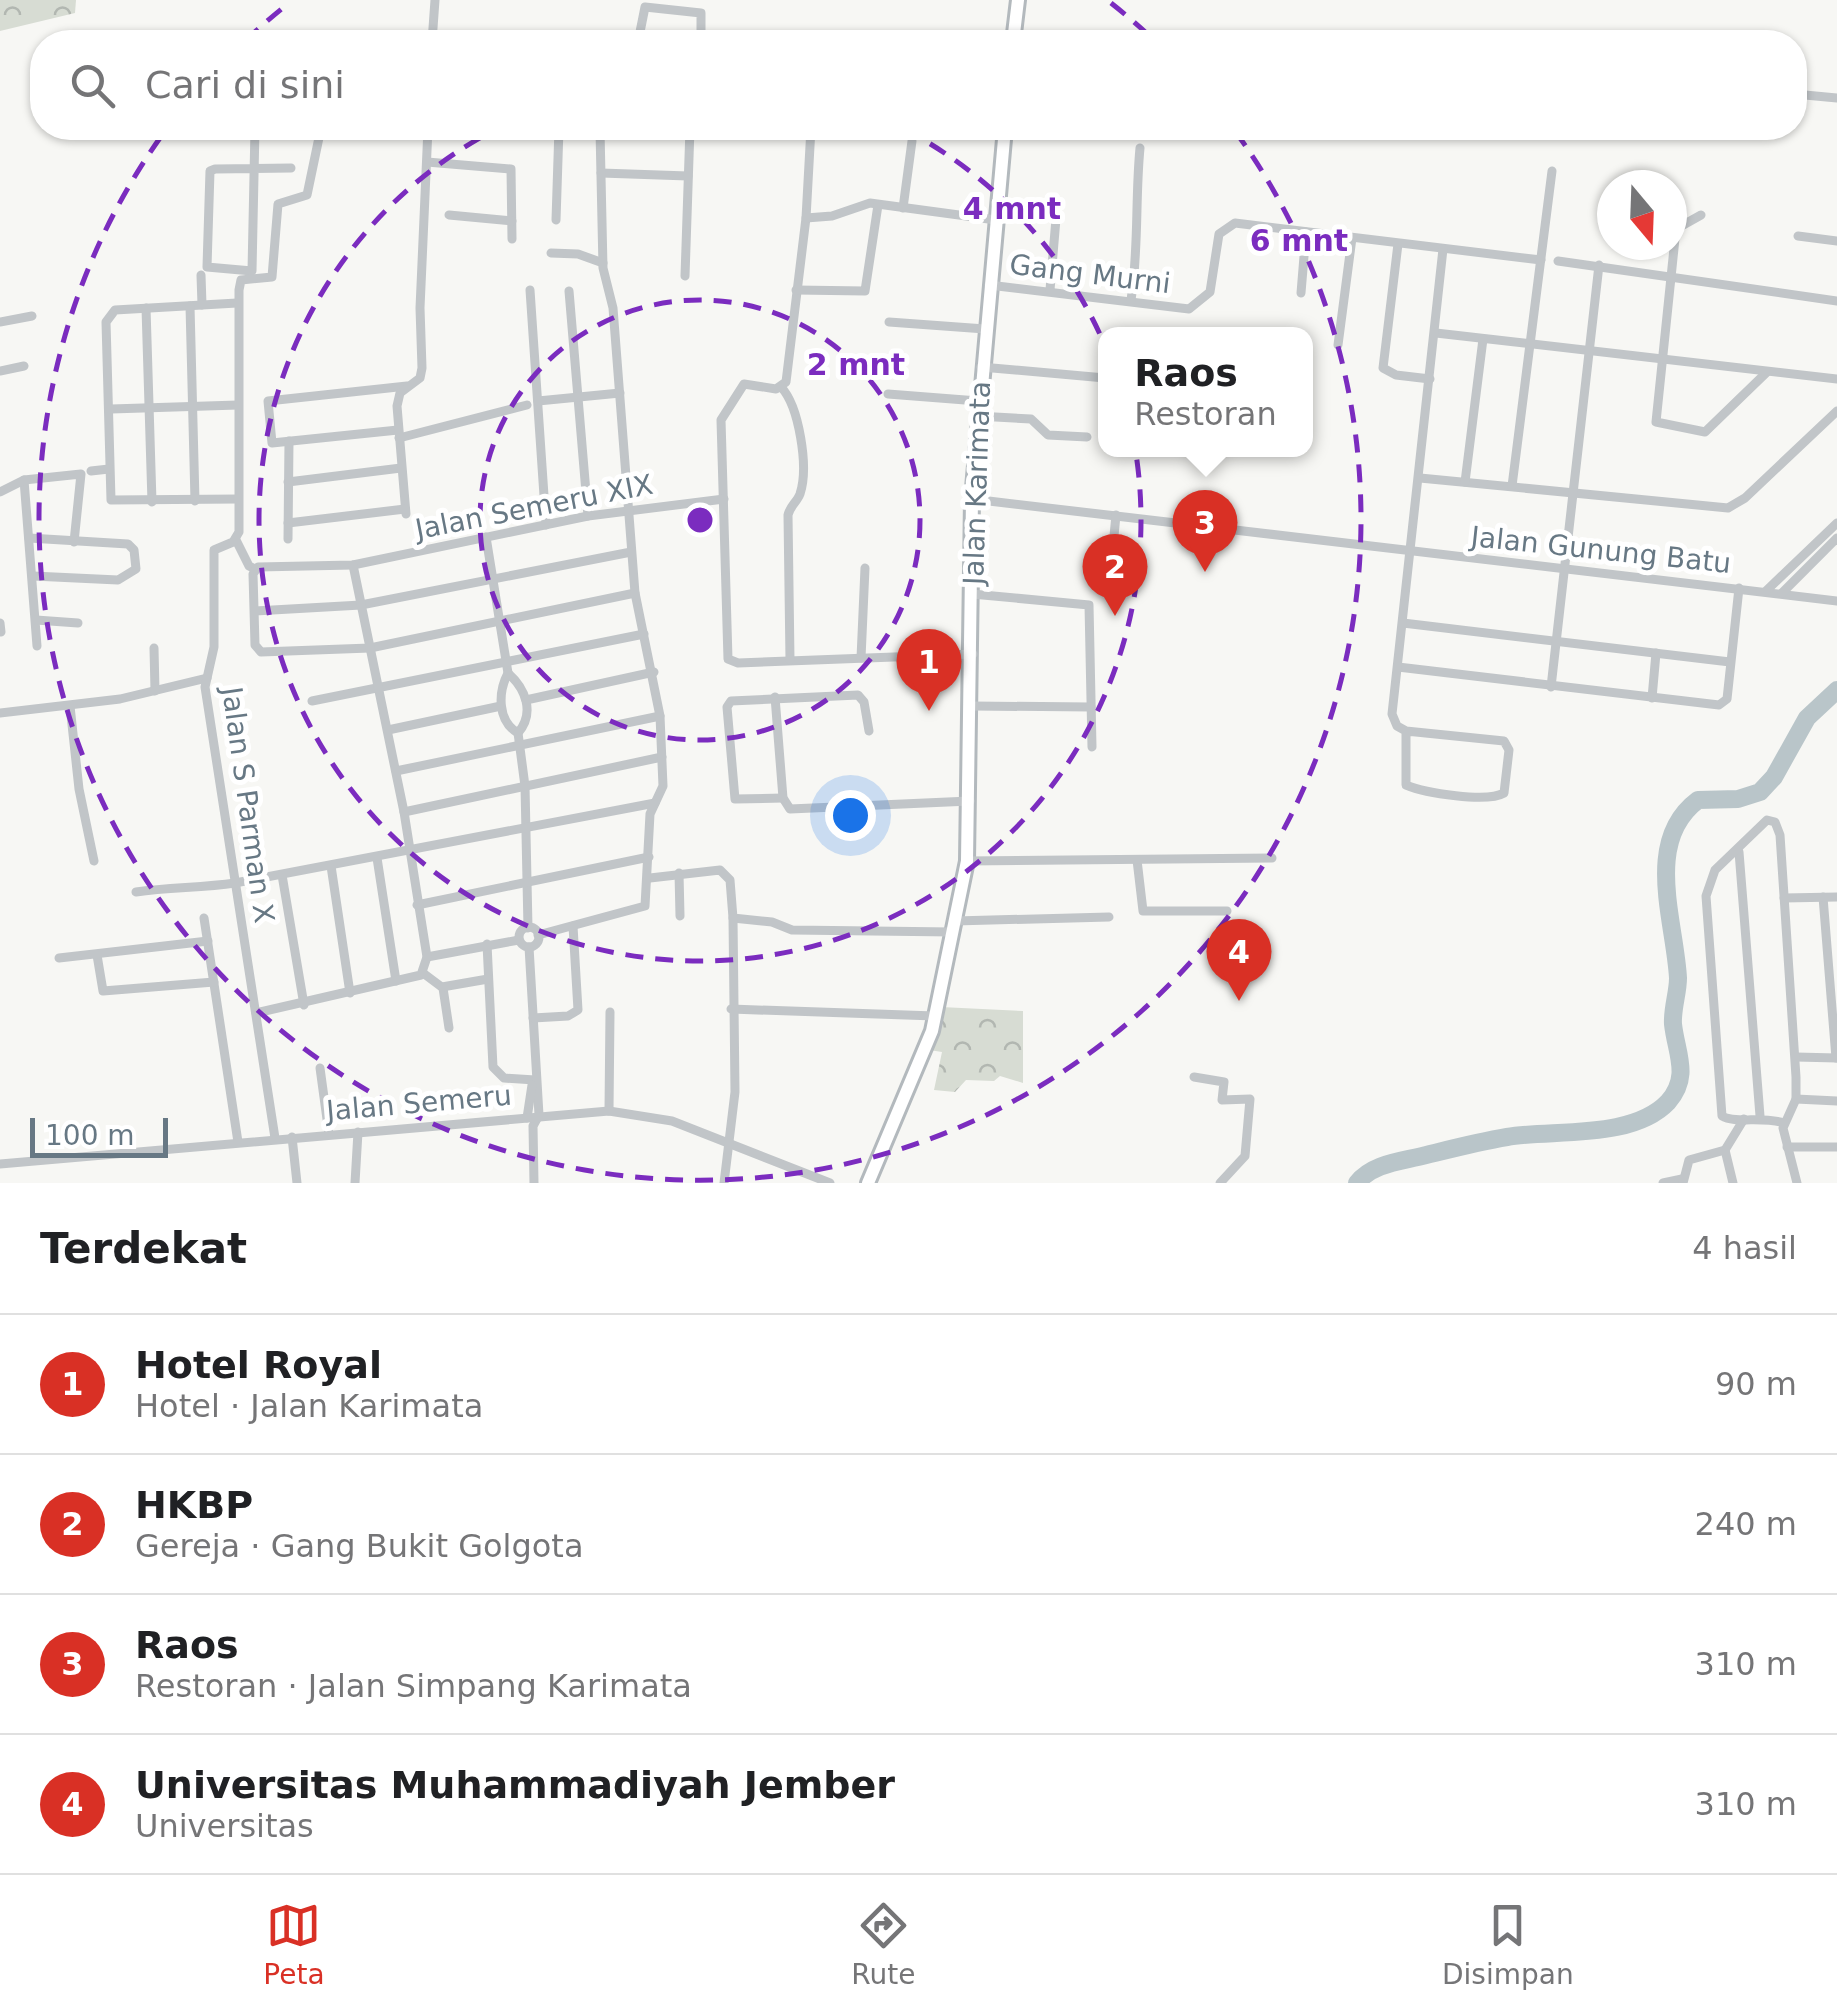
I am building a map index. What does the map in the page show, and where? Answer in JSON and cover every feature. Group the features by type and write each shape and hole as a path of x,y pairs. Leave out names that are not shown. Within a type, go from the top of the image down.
{"main road":[{"path":"1014,30 1018,0"},
{"name":"Jalan Karimata","path":"868,1183 922,1059 936,1016 968,861 974,654 972,498 1004,140"}],"street":[{"path":"433,30 435,0"},
{"path":"640,30 645,8 701,13 700,30"},
{"path":"1807,95 1837,98"},
{"path":"255,140 254,169 252,271 210,269 206,197 210,172 254,169 291,168"},
{"path":"238,500 113,502 109,469 109,314 146,308 237,304 241,280 268,280 275,257 278,204 307,194 318,140"},
{"path":"288,523 405,511 398,398 420,378 422,368 420,308 427,140"},
{"path":"556,220 559,140"},
{"path":"528,928 538,935 645,906 650,878 649,821 663,786 654,672 635,594 612,298 603,265 600,140"},
{"path":"685,276 690,140"},
{"path":"781,388 787,376 806,218 810,140"},
{"path":"904,208 912,141"},
{"path":"1131,300 1139,250 1135,200 1140,148"},
{"path":"426,162 509,167 512,239"},
{"path":"1512,486 1552,171"},
{"path":"601,174 688,176"},
{"path":"806,218 832,216 859,204 996,220"},
{"path":"796,290 866,291 878,205"},
{"path":"1050,290 1056,207"},
{"path":"449,215 512,221"},
{"path":"1701,215 1676,229 1656,422 1691,432 1709,430 1766,372"},
{"name":"Gang Murni","path":"989,285 1190,310 1198,306 1215,278 1219,234 1231,224 1540,260"},
{"path":"1301,293 1306,232"},
{"path":"1798,236 1837,241"},
{"path":"1338,345 1352,238"},
{"path":"1398,244 1382,368 1396,376 1430,379"},
{"path":"1406,731 1406,785 1446,794 1495,797 1504,793 1509,750 1504,742 1406,731 1397,726 1392,714 1444,248"},
{"path":"551,253 578,254 603,265"},
{"path":"1558,261 1837,300"},
{"path":"1551,687 1599,266"},
{"path":"201,274 202,305"},
{"path":"530,290 546,524"},
{"path":"569,291 588,516"},
{"name":"Jalan S Parman X","path":"237,304 236,540 216,546 213,553 216,618 205,697 275,1138"},
{"path":"190,306 194,500"},
{"path":"146,308 152,502"},
{"path":"0,322 32,316"},
{"path":"888,322 985,329"},
{"path":"1436,333 1664,356 1837,379"},
{"path":"1465,482 1482,339"},
{"path":"0,371 24,366"},
{"path":"981,367 1098,377"},
{"path":"790,660 788,514 800,495 800,426 792,399 781,388 744,384 722,416 728,654 738,663 974,654"},
{"path":"410,386 268,401 272,443 398,434 527,405"},
{"path":"538,401 620,393"},
{"path":"888,394 1031,420 1048,435 1087,437"},
{"path":"111,409 238,405"},
{"path":"1420,478 1708,508 1735,506 1837,411"},
{"path":"288,538 289,441"},
{"path":"288,482 401,468"},
{"path":"91,471 109,469"},
{"path":"0,492 24,480 81,474 74,542"},
{"path":"24,480 37,646"},
{"name":"Jalan Gunung Batu","path":"972,498 1837,600"},
{"name":"Jalan Semeru XIX","path":"255,569 353,565 588,516 724,499"},
{"path":"1109,588 1116,515"},
{"name":"Jalan Gunung Batu","path":"1766,591 1837,523"},
{"path":"486,537 508,673 526,700 527,720 518,738"},
{"path":"29,538 130,544 136,572 118,580 33,576"},
{"path":"1782,593 1837,538"},
{"path":"236,540 247,564 255,569 259,652 370,648 635,594"},
{"path":"255,611 361,605 632,552"},
{"path":"353,565 404,812 427,957 424,973"},
{"path":"861,658 865,568"},
{"path":"1398,667 1551,687 1725,703 1738,588"},
{"path":"972,594 1089,605 1092,747"},
{"path":"36,620 78,623"},
{"path":"0,623 1,632"},
{"path":"1403,624 1730,662"},
{"path":"312,701 644,634"},
{"path":"154,648 155,691"},
{"path":"1652,698 1656,653"},
{"path":"526,700 654,672"},
{"path":"508,673 501,690 502,706 508,726 518,738 529,882 528,928 519,940"},
{"path":"0,713 70,706 207,678"},
{"path":"783,798 736,800 728,703 775,697 858,695 864,702 869,731"},
{"path":"775,697 783,798 790,809 970,802"},
{"path":"70,706 79,789 94,861"},
{"path":"388,730 502,706"},
{"path":"973,706 1091,706"},
{"path":"396,770 518,738 660,716"},
{"path":"404,812 662,757"},
{"path":"136,892 190,884 199,888 235,883 655,804"},
{"path":"1784,1122 1760,1116 1722,1116 1706,896 1715,870 1739,852 1760,823 1775,822 1796,1058 1796,1099 1784,1122 1797,1183"},
{"path":"1739,852 1760,1116"},
{"path":"417,905 649,857"},
{"path":"378,858 396,981"},
{"path":"968,861 1272,858"},
{"path":"1137,860 1143,911 1227,911"},
{"path":"331,866 350,992"},
{"path":"650,878 720,870 727,874 733,918 731,1009 735,1092 724,1183"},
{"path":"680,873 680,916"},
{"path":"282,875 304,1005"},
{"path":"1784,898 1837,896"},
{"path":"1796,1058 1836,1058 1823,898"},
{"path":"733,918 800,931 1109,916"},
{"path":"204,918 238,1142"},
{"path":"534,1018 568,1016 578,1010 573,926"},
{"path":"529,947 536,943 538,935"},
{"path":"427,957 519,940 529,947"},
{"path":"60,958 208,941"},
{"path":"487,944 495,1073 504,1078 534,1079"},
{"path":"529,947 539,1115 533,1126 534,1183"},
{"path":"98,955 103,991 214,982"},
{"path":"256,1013 304,1005 424,973"},
{"path":"424,973 442,987 449,1028"},
{"path":"442,987 488,979"},
{"path":"731,1009 936,1016"},
{"path":"608,1111 610,1012"},
{"path":"320,1068 329,1134"},
{"path":"1194,1077 1224,1082 1222,1100 1250,1100 1244,1159 1220,1183"},
{"path":"533,1126 526,1115 534,1079"},
{"path":"1796,1099 1837,1100"},
{"name":"Jalan Semeru","path":"0,1164 526,1115 608,1111 656,1116 830,1183"},
{"path":"1663,1183 1683,1181 1689,1160 1725,1150 1744,1119"},
{"path":"355,1183 358,1132"},
{"path":"292,1137 297,1183"},
{"path":"1787,1147 1837,1147"},
{"path":"1725,1150 1733,1183"}],"green space":[{"path":"0,0 76,0 75,13 0,31"},
{"path":"941,1007 1023,1011 1023,1083 1000,1076 994,1081 966,1080 955,1092 934,1090 942,1052 929,1050"}],"waterway":[{"path":"1357,1183 1384,1165 1473,1144 1507,1137 1613,1128 1653,1114 1668,1102 1680,1074 1673,1024 1678,978 1666,883 1671,837 1681,817 1698,800 1738,799 1760,792 1774,777 1807,718 1837,690"}],"place":[{"name":"Raos","path":"1205,572"},
{"name":"HKBP","path":"1115,616"},
{"name":"Hotel Royal","path":"929,711"},
{"name":"Universitas Muhammadiyah Jember","path":"1239,1001"}]}
